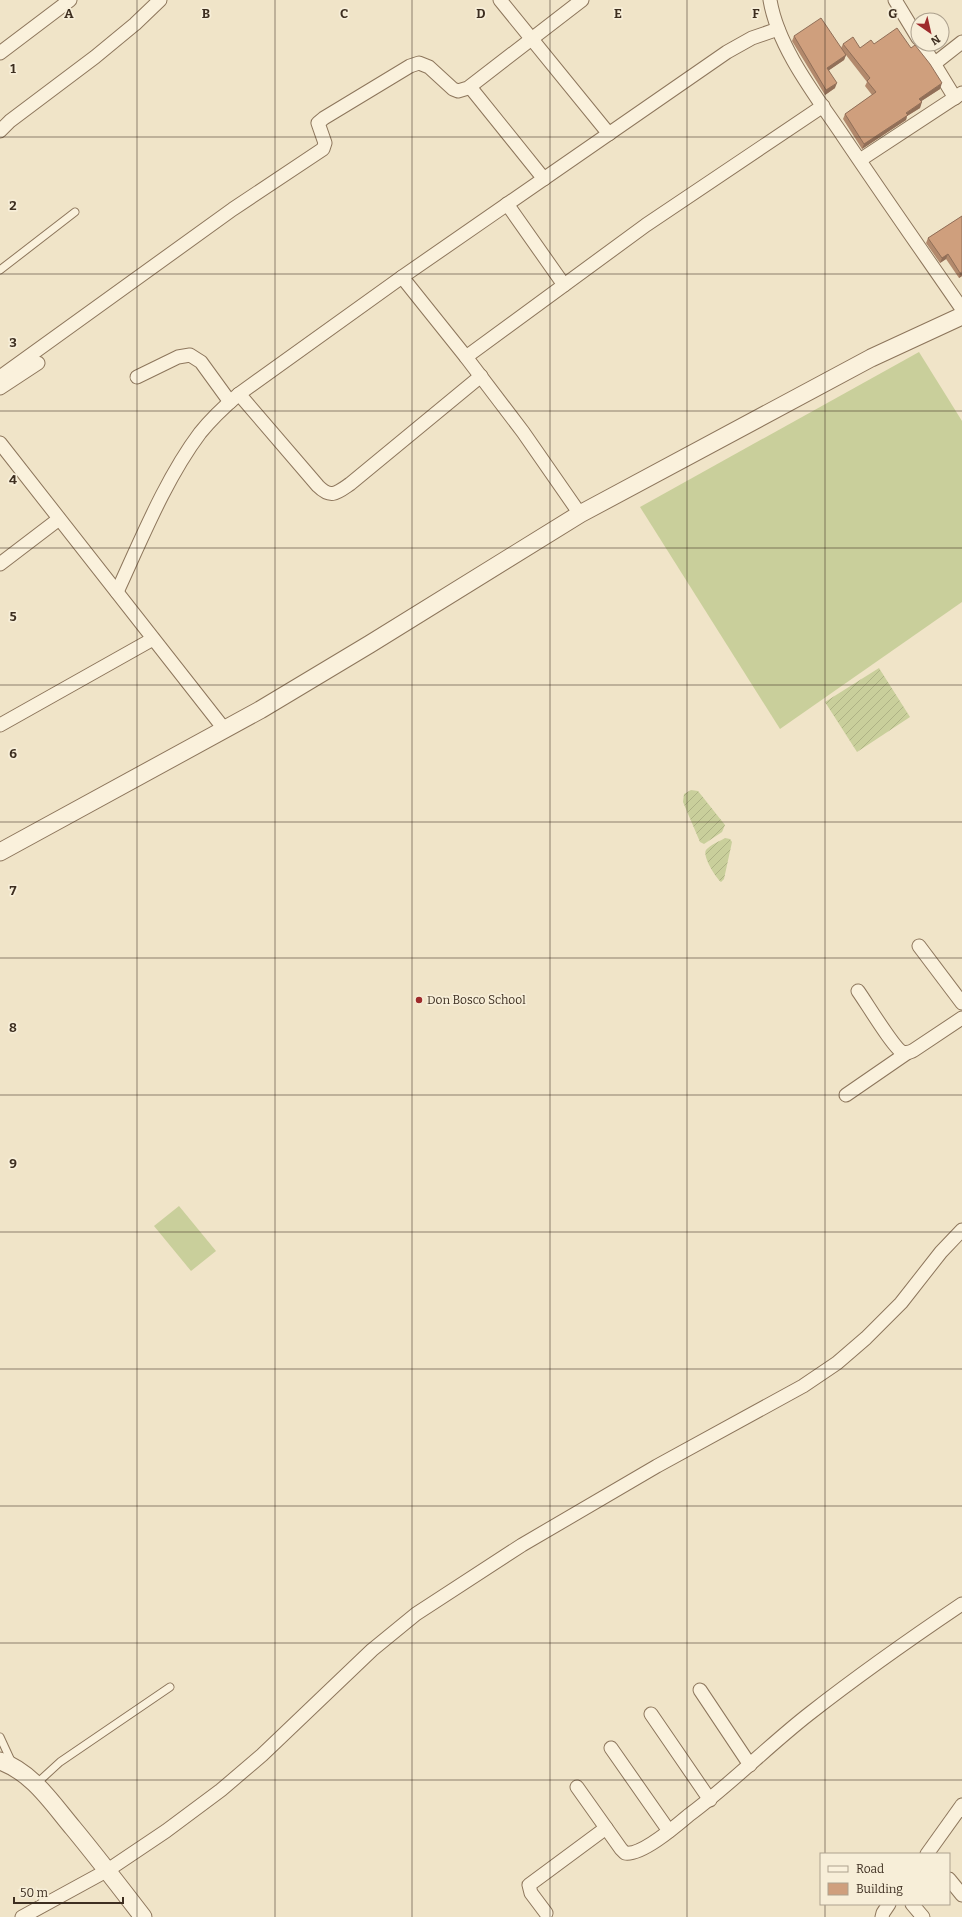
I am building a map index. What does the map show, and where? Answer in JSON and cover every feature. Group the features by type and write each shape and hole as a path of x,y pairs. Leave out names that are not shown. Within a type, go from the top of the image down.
{"street":[{"path":"0,53 70,0"},
{"path":"0,131 10,121 95,57 135,24 160,0"},
{"path":"500,0 609,134"},
{"path":"0,377 233,209 323,149 325,143 318,123 324,118 410,66 419,63 429,67 453,89 462,90 470,86 582,0"},
{"path":"770,0 778,29 793,59 823,106 962,309"},
{"path":"894,0 910,25"},
{"path":"116,592 178,468 200,433 234,398 402,277 727,52 752,38 778,29"},
{"path":"934,64 962,42"},
{"path":"860,160 959,96 934,64 927,52"},
{"path":"470,86 544,179"},
{"path":"466,357 646,226 823,106"},
{"path":"507,204 564,285"},
{"path":"402,277 481,376 523,432 580,514"},
{"path":"0,852 225,730 370,644 580,514 871,358 962,316"},
{"path":"137,376 178,357 190,355 201,362 318,486 326,493 332,494 350,484 481,376"},
{"path":"0,388 38,363"},
{"path":"2,451 59,519 225,730"},
{"path":"0,564 59,519"},
{"path":"0,724 153,639"},
{"path":"919,946 962,1003"},
{"path":"858,992 898,1048 902,1052 907,1053"},
{"path":"846,1095 907,1053 928,1043 962,1018"},
{"path":"22,1917 108,1870 166,1831 221,1790 262,1755 372,1650 416,1614 522,1545 657,1466 803,1386 836,1363 866,1338 901,1303 942,1252 962,1230"},
{"path":"577,1787 621,1849 625,1853 630,1854 635,1852 669,1831 710,1800 809,1714 914,1636 962,1604"},
{"path":"700,1690 750,1765"},
{"path":"651,1714 710,1800"},
{"path":"611,1748 669,1831"},
{"path":"6,1763 36,1784 108,1870 143,1917"},
{"path":"928,1853 958,1818 962,1805"},
{"path":"546,1913 531,1893 529,1885 606,1828"},
{"path":"950,1880 962,1895"},
{"path":"882,1917 888,1905"},
{"path":"913,1905 923,1917"}],"lane":[{"path":"0,270 75,212"},
{"path":"36,1784 60,1762 170,1686"},
{"path":"0,1737 6,1763"}],"green space":[{"path":"919,352 962,421 962,602 780,729 640,507"},
{"path":"879,668 910,717 857,752 825,702"},
{"path":"691,790 698,791 725,825 722,832 704,844 700,842 683,802 684,794"},
{"path":"725,838 730,839 732,842 724,879 721,882 710,867 705,853 710,846"},
{"path":"179,1206 216,1251 191,1271 154,1226"}],"building":[{"path":"821,18 846,55 827,68 837,83 826,90 794,36"},
{"path":"897,28 910,47 910,52 921,52 942,83 919,99 922,102 906,113 908,115 864,144 845,114 876,92 867,81 870,78 843,44 853,37 860,48 871,40 874,44"},
{"path":"962,216 962,272 960,273 948,254 942,258 928,238"}],"place":[{"name":"Don Bosco School","path":"419,1000"}]}
